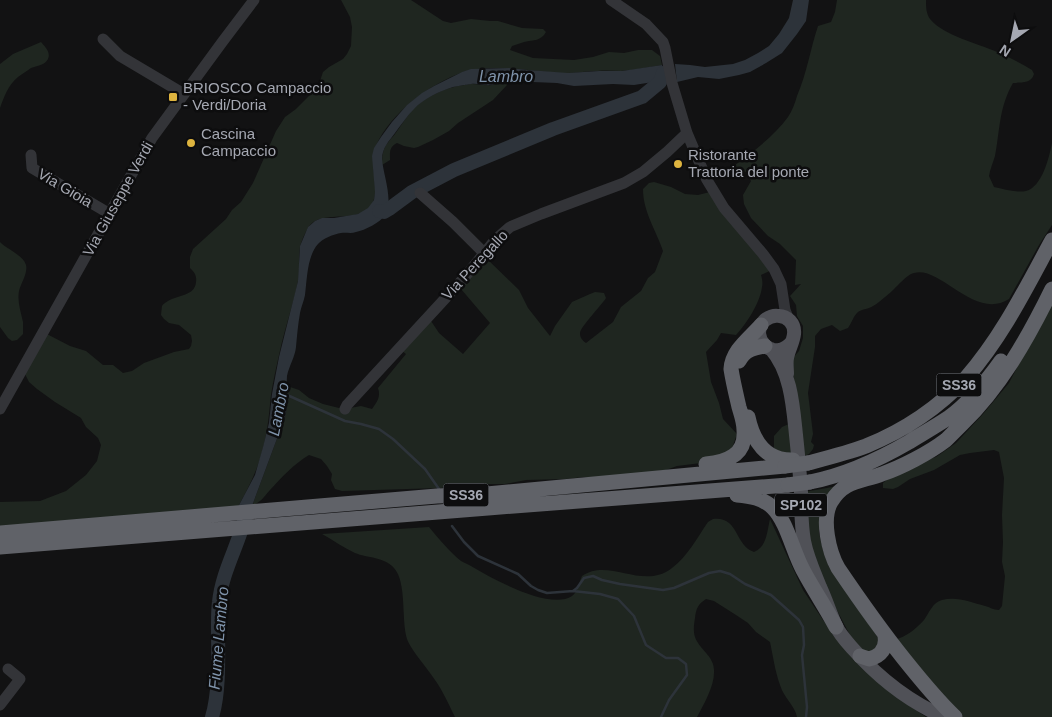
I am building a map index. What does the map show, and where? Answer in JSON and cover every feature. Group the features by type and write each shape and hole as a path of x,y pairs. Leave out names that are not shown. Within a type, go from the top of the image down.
{"highway":[{"name":"SS36","path":"0,532 347,503 487,494 833,457 866,446 905,427 955,388 991,346 1016,306 1052,240"},
{"name":"SS36","path":"0,547 788,485 836,476 874,461 923,434 949,417 966,402 997,367 1052,278"},
{"path":"955,717 924,684 886,636 843,576 832,558 828,542 826,516 830,504 836,495 851,483 883,474 918,457 946,440 969,417 992,390 1017,354 1052,289"},
{"path":"585,485 678,467 721,462 734,456 743,443 744,428 730,369 731,363 737,351 766,321"},
{"path":"768,348 748,351 739,359 737,365 751,428 758,443 770,454 784,460 798,461"},
{"path":"529,505 581,505 737,495 750,496 762,500 772,507 780,518 803,570 836,627"},
{"path":"860,656 869,659 878,655 885,648 886,636"}],"main road":[{"path":"780,316 789,320 794,328 794,333 789,346 780,350 768,348 761,341 760,331 766,321 780,316"},
{"name":"SP102","path":"792,342 786,360 787,378 794,410 804,542 836,627 860,656 890,684 944,717"},
{"name":"SP102","path":"768,348 780,361 787,378"}],"street":[{"name":"Via Giuseppe Verdi","path":"0,409 152,138 254,0"},
{"path":"611,0 646,24 663,42 667,53 672,83 687,133 707,180 724,208 774,269 782,284 784,310 789,320"},
{"path":"103,39 120,56 184,94"},
{"name":"Via Peregallo","path":"345,409 464,278 495,240 510,227 624,183 643,172 687,133"},
{"name":"Via Gioia","path":"30,155 32,168 110,214"},
{"path":"420,193 484,253"},
{"path":"766,321 774,311 780,297 782,284"},
{"path":"0,705 20,679 8,669"}],"shaded area":[{"path":"341,0 411,0 443,21 451,23 471,19 498,21 522,28 543,29 546,32 542,37 512,46 510,50 533,58 574,60 609,52 624,53 652,50 660,56 662,65 621,71 572,73 502,68 474,69 450,77 437,84 401,111 382,134 374,152 375,193 369,208 361,213 321,219 313,223 307,230 300,245 298,281 275,375 265,441 256,471 238,507 0,527 0,502 40,501 66,491 86,475 97,461 101,445 98,438 86,427 81,418 55,402 29,382 25,374 43,332 70,346 86,351 103,365 113,365 123,373 132,371 144,363 174,352 189,349 192,341 191,335 179,325 169,323 164,319 161,315 162,306 168,301 193,290 196,280 195,274 190,268 190,257 193,249 226,219 241,202 253,183 276,131 285,117 314,91 319,84 323,72 343,59 347,54 351,46 352,27 350,17"},
{"path":"837,0 926,0 926,10 930,19 936,25 961,38 1015,60 1032,70 1034,74 1031,79 1026,82 1013,83 1008,92 1002,110 995,156 989,176 994,187 1018,192 1032,188 1044,171 1052,143 1052,225 1009,299 996,304 983,303 935,277 924,273 914,273 876,304 858,312 848,328 840,331 832,325 821,329 815,336 808,393 813,449 809,454 802,457 788,458 774,448 774,436 782,427 798,420 792,359 799,351 803,338 803,326 797,316 796,305 790,296 801,284 795,285 796,260 780,244 768,236 751,218 744,204 743,195 751,181 746,172 731,170 724,173 767,140 788,117 803,79 818,26 831,22"},
{"path":"41,42 48,52 47,61 31,68 15,80 7,91 0,108 0,64 13,54"},
{"path":"508,81 507,85 493,100 449,131 414,148 397,143 391,148 390,160 382,165 383,151 386,145 410,112 427,98 449,88 472,84 492,85"},
{"path":"654,182 685,194 698,195 714,191 774,269 761,275 762,285 759,300 749,319 736,335 721,333 706,352 711,382 723,419 737,434 731,451 701,463 677,466 666,470 610,477 526,480 505,484 480,484 441,488 342,491 335,489 331,480 332,474 321,459 309,455 293,467 262,499 252,506 285,417 287,386 299,390 309,398 323,404 345,409 361,406 372,409 379,397 378,388 406,354 402,351 429,318 439,333 463,354 490,323 461,289 486,258 519,290 528,308 550,336 572,302 595,292 604,293 606,298 587,321 581,330 580,336 586,343 613,322 621,307 641,291 648,278 655,272 663,251 645,205 643,189 649,183"},
{"path":"0,242 19,255 26,265 19,295 23,334 17,340 12,341 0,327"},
{"path":"1052,300 1052,717 963,717 953,708 895,640 914,629 924,620 934,605 942,600 964,600 997,610 1002,606 1005,576 1002,562 1004,478 999,452 994,450 960,455 934,470 910,479 893,489 883,488 883,483 895,473 922,460 936,457 956,443 983,414 1009,383"},
{"path":"838,486 820,517 819,533 829,567 881,642 869,654 852,639 830,597 808,539 804,492"},
{"path":"713,519 721,519 728,522 743,543 754,552 764,543 770,519 803,590 823,620 840,641 901,700 926,717 797,717 780,685 770,642 756,632 748,623 714,601 706,599 697,609 694,632 697,641 712,661 714,676 709,694 697,717 455,717 438,684 407,639 401,582 394,568 381,560 355,553 322,534 429,527 462,562 521,591 536,596 562,600 572,596 582,576 592,571 615,571 638,576 661,574 672,568 682,558 692,547 708,522"}],"water":[{"path":"793,0 809,0 806,21 782,53 750,72 719,79 698,77 677,82 675,64 705,67 733,64 745,60 769,46 789,18"},
{"path":"662,65 666,84 653,82 634,85 574,86 557,83 504,81 493,85 471,84 443,91 427,99 414,109 383,151 382,159 388,202 383,218 364,230 338,234 325,239 314,249 308,268 295,351 287,376 285,417 252,506 238,507 255,475 269,423 279,357 298,281 300,246 308,227 315,221 322,218 358,214 368,208 374,200 375,192 372,156 374,148 392,122 407,105 434,86 471,69 509,68 568,73 622,71"}],"waterway":[{"name":"Lambro","path":"379,211 384,212 412,192 454,170 553,129 642,97 660,82 663,73"},
{"path":"285,394 345,421 379,429 393,439 425,469 439,489"},
{"name":"Fiume Lambro","path":"212,717 217,684 218,613 221,591 245,518"},
{"path":"452,526 478,556 518,574 538,590 547,593 573,591 600,594 618,599 634,616 646,645 666,658 678,658 686,664 687,675 669,700 661,717"},
{"path":"573,591 584,578 593,576 620,584 663,590 674,588 709,573 720,571 730,574 745,584 771,595 799,620 803,627 804,645 802,655 807,707 806,717"}],"place":[{"name":"BRIOSCO Campaccio - Verdi/Doria","path":"173,97"},
{"name":"Cascina Campaccio","path":"191,143"},
{"name":"Ristorante Trattoria del ponte","path":"678,164"}]}
